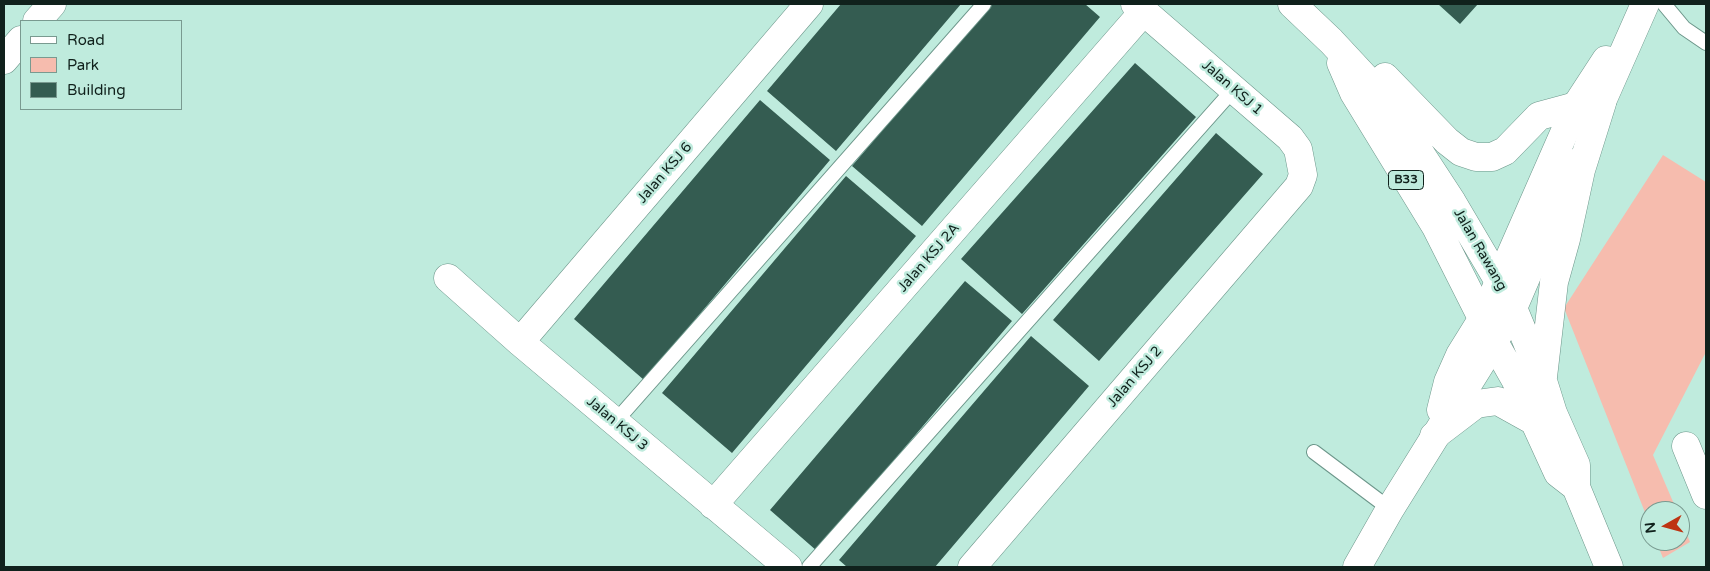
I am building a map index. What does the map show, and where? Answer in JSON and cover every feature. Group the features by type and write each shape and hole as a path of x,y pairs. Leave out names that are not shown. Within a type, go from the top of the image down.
{"street":[{"path":"38,20 52,4"},
{"name":"Jalan KSJ 6","path":"520,342 809,4"},
{"name":"Jalan Rawang","path":"1292,4 1331,41 1384,98 1452,202 1498,280 1513,308 1553,412 1576,465 1576,487 1609,567"},
{"path":"1434,436 1448,382 1460,355 1483,318 1498,280 1589,104 1644,4"},
{"name":"Jalan KSJ 1","path":"1140,8 1290,138 1298,149 1303,175 1299,186"},
{"name":"Jalan KSJ 2A","path":"713,505 1140,8"},
{"path":"4,60 20,41"},
{"path":"1331,41 1360,51 1447,141 1461,152 1476,157 1492,157 1505,151 1539,116 1589,104"},
{"name":"Jalan Rawang","path":"1331,41 1354,93 1436,227 1494,342 1515,379 1558,473 1576,487"},
{"path":"1357,567 1434,436 1481,366 1513,308 1589,104"},
{"path":"1542,381 1554,282 1566,239 1581,170 1589,104"},
{"name":"Jalan KSJ 2","path":"972,567 1299,186"},
{"name":"Jalan KSJ 3","path":"448,278 520,342 788,567"},
{"path":"1434,436 1476,404 1498,401 1534,421"},
{"path":"1686,446 1706,495"}],"lane":[{"path":"615,422 984,4"},
{"path":"1664,4 1684,28 1706,43"},
{"path":"809,567 1233,90"},
{"path":"1314,452 1390,508"}],"green space":[{"path":"1663,155 1706,182 1706,352 1653,455 1673,501 1640,501 1564,308"},
{"path":"1660,551 1675,551 1663,558"}],"building":[{"path":"841,4 961,4 836,151 767,91"},
{"path":"990,4 1085,4 1100,17 922,226 852,166"},
{"path":"1438,4 1478,4 1460,24"},
{"path":"1135,63 1196,117 1022,314 961,259"},
{"path":"760,100 830,160 644,380 574,319"},
{"path":"1216,133 1263,174 1099,361 1053,320"},
{"path":"846,176 916,236 732,453 662,393"},
{"path":"965,281 1012,321 817,551 770,510"},
{"path":"1031,336 1089,386 935,567 847,567 839,560"}]}
